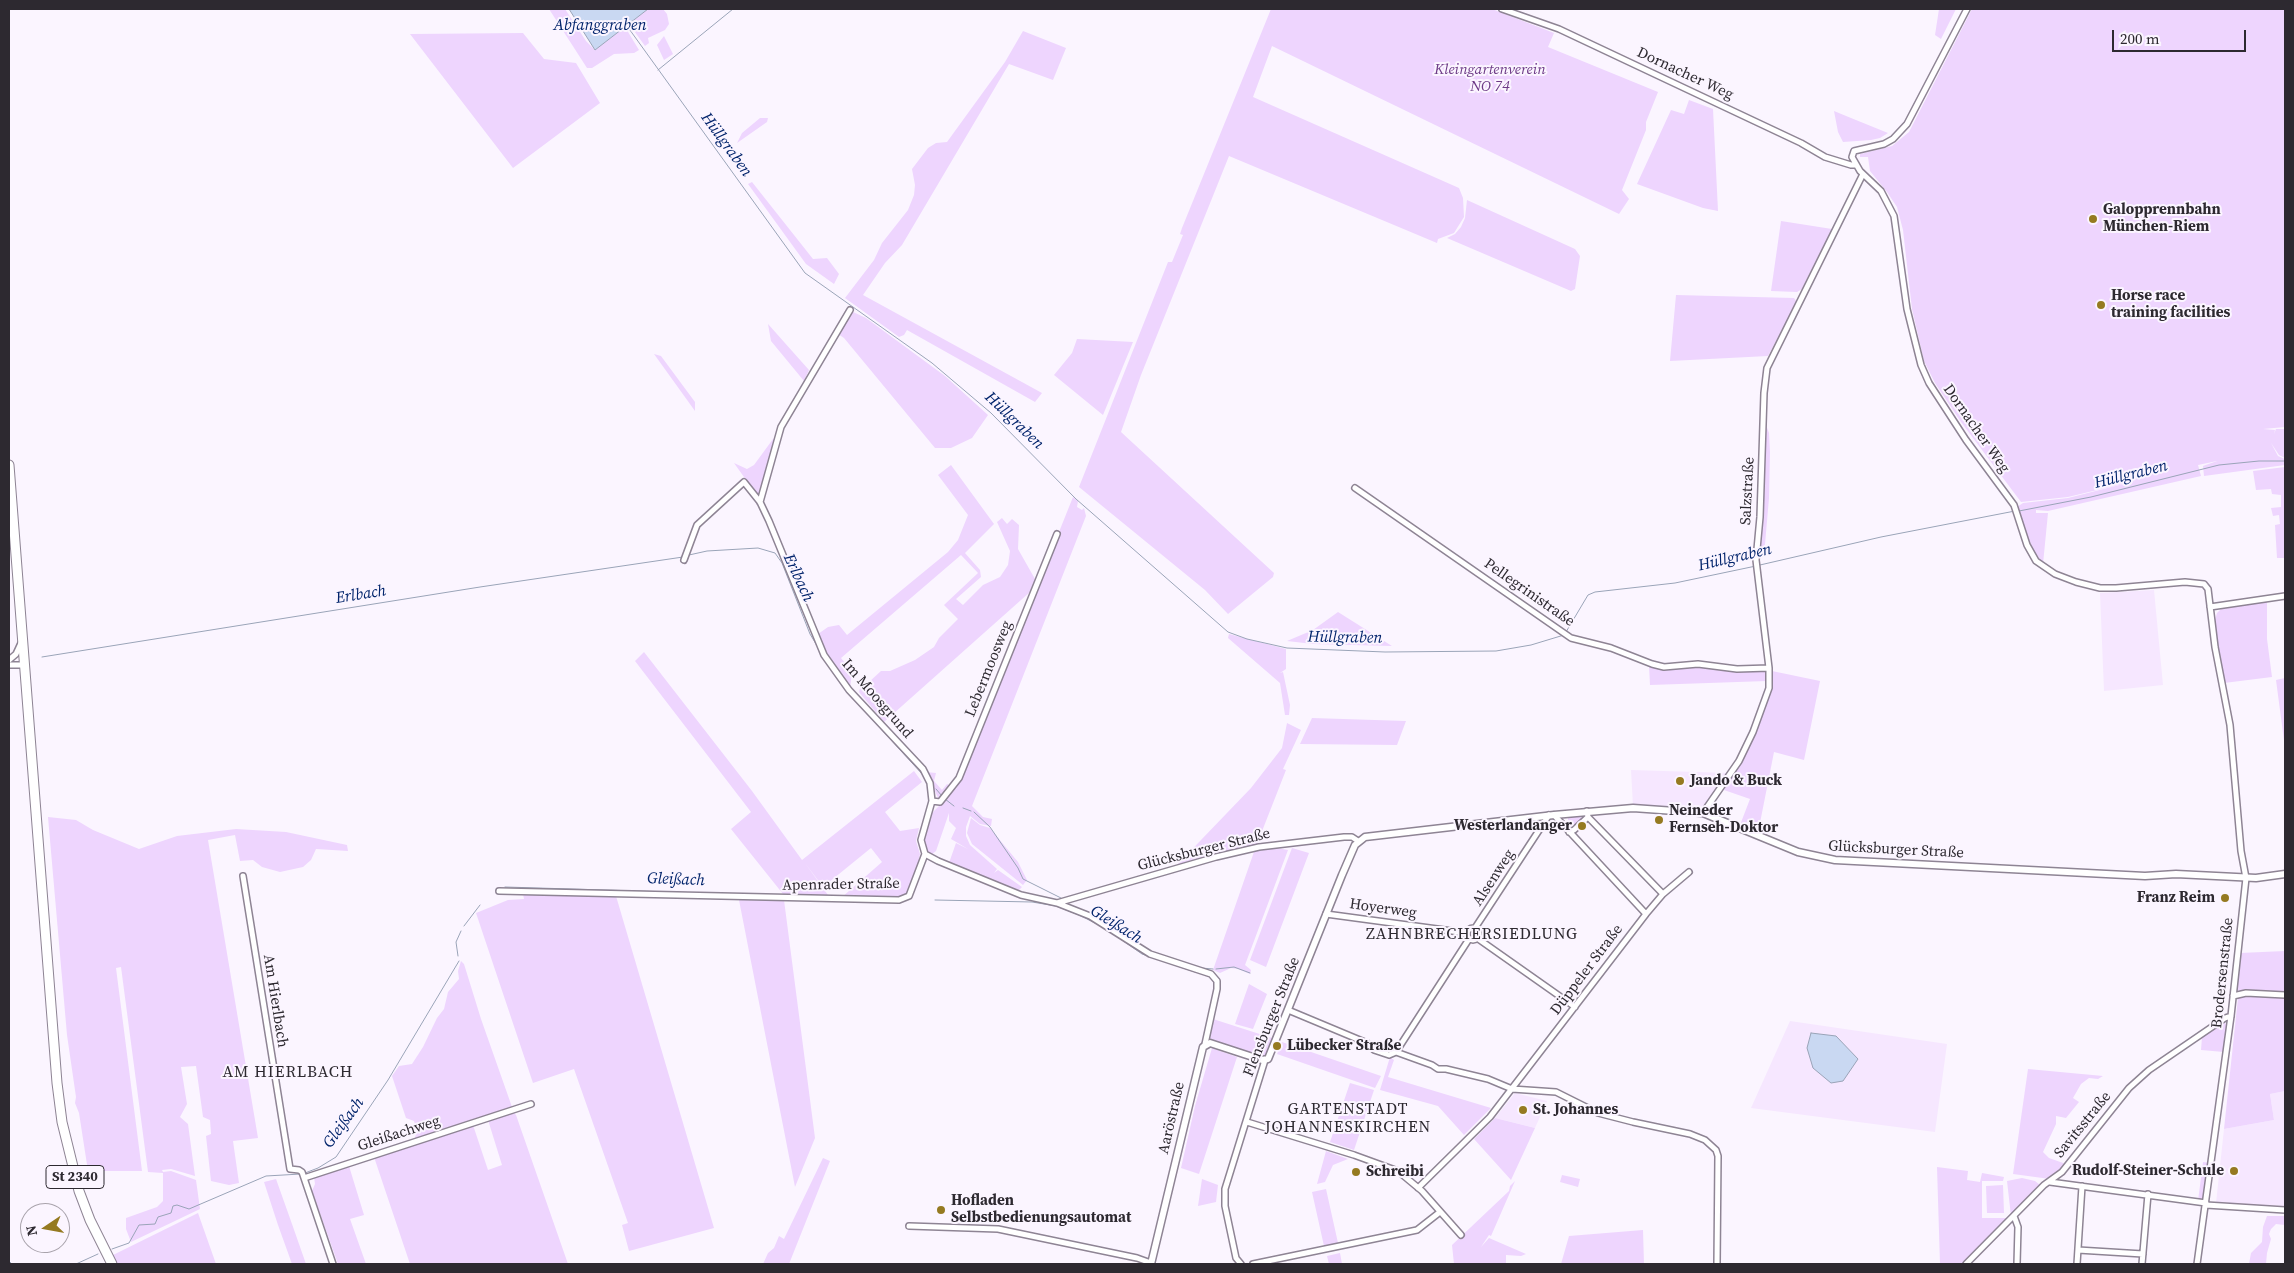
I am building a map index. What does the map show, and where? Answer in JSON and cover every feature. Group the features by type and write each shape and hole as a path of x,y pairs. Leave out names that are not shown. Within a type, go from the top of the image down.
{"main road":[{"name":"St 2340","path":"9,465 57,1083 62,1122 79,1191 90,1220 112,1264"}],"street":[{"name":"Dornacher Weg","path":"1502,9 1559,29 1801,143 1825,157 1851,166 1855,165"},
{"name":"Dornacher Weg","path":"1966,9 1908,124 1884,144 1858,149 1852,153 1855,165 1882,191 1894,216 1907,309 1921,365 1929,383 1966,440 2015,507 2032,555 2041,566 2076,582 2100,588 2186,582"},
{"name":"Salzstraße","path":"1703,813 1739,762 1753,732 1769,688 1769,668 1757,561 1764,393 1767,368 1863,174"},
{"path":"760,502 781,427 850,310"},
{"name":"Im Moosgrund","path":"684,560 697,525 744,482 760,502 824,655 849,690 923,769 930,783 932,801 921,836 921,846 925,854"},
{"name":"Pellegrinistraße","path":"1355,488 1567,636 1611,648 1664,667 1698,664 1737,669 1769,668"},
{"name":"Lebermoosweg","path":"932,801 940,802 945,798 958,778 1057,534"},
{"name":"Brodersenstraße","path":"2186,582 2204,584 2208,589 2215,647 2230,725 2240,851 2246,878 2231,1016 2197,1264"},
{"path":"2210,607 2285,596"},
{"path":"9,660 16,654 22,641"},
{"path":"9,665 24,664"},
{"name":"Glücksburger Straße","path":"1057,903 1216,856 1259,847 1344,837 1352,837 1358,841 1370,835 1633,808 1703,813 1798,852 1835,860 2098,874 2246,878 2285,874"},
{"path":"1569,832 1574,830 1588,814 1663,894"},
{"path":"1552,815 1646,914"},
{"name":"Alsenweg","path":"1467,933 1470,928 1475,928 1552,815"},
{"name":"Flensburger Straße","path":"1241,1264 1236,1258 1225,1206 1225,1189 1265,1060 1271,1055 1326,914 1358,841"},
{"path":"925,854 938,862 1021,895 1057,903"},
{"name":"Apenrader Straße","path":"499,892 899,900 909,896 925,854"},
{"name":"Düppeler Straße","path":"1418,1188 1490,1117 1646,914 1663,894 1689,872"},
{"name":"Am Hierlbach","path":"242,876 290,1169 299,1170 303,1175"},
{"name":"Aaröstraße","path":"1057,903 1090,916 1150,954 1211,974 1216,978 1216,996 1151,1264"},
{"name":"Hoyerweg","path":"1326,914 1467,933"},
{"name":"Alsenweg","path":"1475,928 1478,932 1477,938"},
{"path":"1467,933 1469,939"},
{"path":"1469,939 1477,938 1575,1007"},
{"path":"1288,1010 1367,1043 1374,1050 1389,1055 1396,1052 1469,939"},
{"path":"2233,996 2246,993 2285,995"},
{"name":"Savitsstraße","path":"1966,1264 2073,1158 2129,1088 2149,1070 2225,1018 2231,1016"},
{"path":"1205,1044 1210,1043 1265,1060"},
{"path":"1396,1052 1432,1065 1438,1070 1446,1068 1488,1079 1512,1089 1556,1092 1598,1113 1690,1134 1711,1145 1718,1156 1717,1264"},
{"name":"Gleißachweg","path":"303,1175 531,1104"},
{"path":"1247,1122 1354,1155 1398,1171 1418,1188 1461,1235"},
{"path":"303,1175 333,1264"},
{"path":"2050,1182 2148,1194 2206,1204 2285,1210"},
{"path":"2077,1264 2082,1186"},
{"path":"2142,1264 2148,1194"},
{"path":"1253,1264 1417,1230 1440,1212"},
{"path":"2014,1216 2018,1228 2017,1264"},
{"path":"909,1226 998,1229 1137,1258 1151,1264"},
{"path":"2078,1250 2143,1254"}],"shaded area":[{"path":"2154,590 2163,685 2104,691 2100,593"},
{"path":"1631,770 1729,773 1701,810 1633,806"},
{"path":"1790,1021 1947,1044 1935,1132 1751,1108"},
{"path":"2285,1091 2285,1206 2216,1203 2224,1129 2274,1120 2270,1094"},
{"name":"St. Johannes","path":"1515,1093 1547,1101 1535,1128 1495,1118"}],"green space":[{"path":"549,9 565,9 586,41 595,50 625,27 639,50 634,53 614,54 592,68 587,68"},
{"path":"648,9 663,9 667,14 669,24 665,30 648,38 649,43 645,46 629,24"},
{"name":"Kleingartenverein NO 74","path":"1271,9 1492,9 1554,33 1548,47 1658,92 1646,122 1646,130 1622,190 1629,199 1619,214 1272,46 1253,97 1459,188 1463,198 1464,217 1454,233 1438,239 1437,243 1229,156 1141,375 1121,432 1274,573 1273,577 1228,614 1205,590 1079,487 1168,262 1172,262 1183,235 1180,234 1182,228"},
{"path":"1939,9 1956,9 1941,39 1935,35"},
{"name":"Galopprennbahn München-Riem","path":"1972,9 2285,9 2285,427 2263,429 2275,430 2274,434 2276,429 2285,429 2285,458 2279,455 2271,443 2278,456 2285,459 2285,465 2204,476 2203,466 2217,461 2198,465 2201,476 2048,511 2036,510 2036,513 2048,513 2043,564 2032,548 2017,507 2023,503 2068,498 2139,480 2068,497 2021,502 1961,422 1935,383 1924,361 1912,309 1903,230 1897,207 1870,171 1868,157 1860,157 1860,154 1892,146 1909,132"},
{"path":"1023,31 1066,48 1053,80 1009,64 902,245 885,263 863,295 1042,393 1035,402 907,330 904,335 899,337 845,298 874,260 882,243 908,210 914,195 915,185 912,169 928,148 936,143 947,142 1005,62"},
{"path":"523,33 544,59 576,63 600,103 513,168 410,34"},
{"path":"664,36 673,54 664,60 657,45"},
{"path":"1689,100 1713,109 1718,211 1703,208 1637,184 1671,110 1684,114"},
{"path":"1834,111 1888,133 1880,138 1871,140 1843,142 1838,132"},
{"path":"760,118 768,118 767,122 737,143 742,133"},
{"path":"752,182 813,259 827,258 839,274 834,284 806,264 748,184"},
{"path":"1467,200 1575,249 1580,256 1575,289 1571,291 1447,238 1455,234 1461,227 1465,218"},
{"path":"1781,221 1832,229 1802,289 1797,292 1771,291"},
{"path":"1676,295 1794,298 1797,302 1768,356 1670,361"},
{"path":"851,311 866,318 945,376 988,415 972,438 951,448 935,448 844,338 838,334"},
{"path":"768,324 809,370 804,381 771,341"},
{"path":"1077,339 1133,342 1103,415 1054,375 1072,353"},
{"path":"654,354 661,356 695,402 695,411"},
{"path":"1766,425 1769,433 1770,452 1769,498 1764,556 1759,556"},
{"path":"773,439 775,439 759,498 734,463 747,469 754,465"},
{"path":"951,465 994,524 965,553 980,570 981,577 956,599 963,605 983,585 1000,577 1008,565 1010,551 997,522 1002,518 1007,524 1012,519 1019,525 1018,549 1035,579 1030,592 884,722 859,692 862,681 869,682 881,671 890,671 915,660 934,647 939,638 958,619 944,605 978,573 961,555 841,658 852,672 850,689 827,653 818,634 828,627 839,625 847,635 948,552 958,540 968,515 938,475"},
{"path":"2285,467 2285,558 2277,558 2275,525 2280,524 2279,515 2273,516 2271,508 2281,507 2281,495 2272,494 2271,489 2256,490 2253,471"},
{"path":"1073,497 1078,501 1077,507 1082,510 1084,508 1086,516 972,806 983,817 992,819 991,826 980,824 970,816 966,827 966,836 970,845 997,869 994,873 998,870 1022,887 1017,892 949,863 956,843 968,849 951,839 956,828 949,821 949,813 936,851 931,855 927,852 923,837 927,822 931,814 941,804 926,772 936,773 934,781 942,790 947,784 956,789"},
{"path":"2267,601 2267,639 2272,677 2224,683 2217,650 2215,620 2217,613 2222,608"},
{"path":"1338,612 1392,646 1313,644 1287,641 1313,630"},
{"path":"1229,634 1286,649 1286,669 1280,673 1283,672 1290,705 1289,715 1285,715 1280,683 1228,638"},
{"path":"644,652 752,791 802,860 914,771 922,782 885,812 900,831 919,828 916,841 920,854 909,893 894,899 841,898 882,862 871,848 823,887 805,863 828,895 783,894 731,829 751,812 635,661"},
{"path":"1649,665 1697,665 1764,669 1768,671 1767,681 1650,685"},
{"path":"1772,671 1820,681 1804,760 1774,752 1758,833 1740,825 1750,799 1724,790 1744,756 1770,688"},
{"path":"2285,678 2285,748 2276,680"},
{"path":"1312,718 1406,721 1397,745 1300,744"},
{"path":"1287,723 1301,730 1283,769 1286,770 1257,844 1176,866 1251,788 1282,748"},
{"path":"1581,815 1581,820 1575,826 1568,827 1568,817"},
{"path":"48,817 76,820 93,830 139,849 177,836 236,829 286,832 347,845 348,851 316,849 311,860 303,867 280,872 262,867 253,860 240,861 235,835 208,840 258,1138 233,1141 239,1183 229,1185 211,1181 206,1136 211,1134 210,1120 203,1117 196,1066 181,1067 187,1104 180,1117 188,1124 195,1176 171,1169 162,1170 163,1172 171,1171 196,1180 200,1209 131,1242 126,1229 126,1218 157,1207 163,1201 163,1173 148,1172 121,967 116,968 142,1171 88,1171 79,1113 75,1103 76,1097 67,1035"},
{"path":"971,818 980,825 990,828 1018,862 1027,880 1023,885 972,844 967,833"},
{"path":"1272,847 1288,850 1245,965 1251,970 1250,974 1231,968 1220,973 1213,970 1255,849"},
{"path":"1292,848 1309,853 1266,967 1250,960"},
{"path":"523,894 616,896 714,1228 629,1251 622,1225 628,1223 574,1069 533,1083 476,913 508,900 524,899"},
{"path":"739,900 784,900 815,1138 795,1187"},
{"path":"2285,951 2285,993 2242,992 2235,989 2240,953"},
{"path":"461,961 464,964 512,1107 414,1141 417,1131 414,1121 406,1118 392,1076 399,1066 412,1064 423,1047 437,1018 444,1009 448,992 459,979 458,971"},
{"path":"1249,984 1267,994 1253,1029 1235,1024"},
{"path":"2246,995 2285,997 2285,1091 2270,1094 2274,1120 2224,1129 2238,998"},
{"path":"1213,1019 1272,1038 1264,1058 1209,1040"},
{"path":"2221,1022 2227,1026 2224,1052 2201,1050 2202,1037"},
{"path":"1282,1042 1381,1076 1375,1088 1277,1054"},
{"path":"1212,1048 1237,1057 1199,1174 1181,1168 1195,1106"},
{"path":"1390,1057 1394,1060 1388,1077 1491,1108 1464,1135 1438,1106 1380,1090"},
{"path":"2028,1069 2103,1076 2098,1079 2089,1078 2081,1084 2073,1098 2079,1102 2066,1118 2056,1116 2056,1124 2043,1152 2049,1158 2066,1164 2050,1179 2013,1174"},
{"path":"1350,1083 1374,1090 1354,1150 1330,1142"},
{"path":"508,1113 516,1115 568,1264 410,1264 374,1157 473,1125 488,1170 502,1165 488,1120"},
{"path":"1495,1118 1535,1128 1511,1180 1474,1139"},
{"path":"1326,1151 1348,1159 1333,1165 1325,1182 1317,1184"},
{"path":"823,1158 830,1161 789,1264 763,1264 768,1253 774,1248 779,1236 784,1239"},
{"path":"2203,1162 2210,1163 2205,1202 2198,1201"},
{"path":"349,1166 364,1215 350,1219 366,1264 338,1264 312,1191 315,1184 314,1177"},
{"path":"1937,1167 1968,1171 1967,1180 1980,1182 1982,1173 2004,1177 2003,1181 1982,1181 1982,1218 2008,1218 1962,1264 1940,1264"},
{"path":"1562,1175 1580,1179 1578,1187 1560,1182"},
{"path":"2022,1178 2035,1181 2040,1185 2011,1216 2007,1181"},
{"path":"276,1179 306,1264 292,1264 278,1225 264,1182"},
{"path":"1202,1179 1218,1185 1216,1202 1198,1206"},
{"path":"1515,1181 1491,1236 1489,1235 1481,1247 1489,1238 1526,1254 1521,1256 1506,1255 1506,1264 1454,1264 1452,1245 1509,1191 1510,1186"},
{"path":"2003,1185 2004,1213 1987,1213 1986,1186"},
{"path":"1326,1189 1338,1243 1324,1246 1312,1192"},
{"path":"198,1213 216,1264 116,1264 111,1256"},
{"path":"2267,1216 2285,1216 2285,1225 2276,1224 2271,1229 2266,1264 2249,1264 2251,1253 2262,1242 2263,1227"},
{"path":"1643,1230 1644,1264 1561,1264 1569,1236"},
{"path":"1340,1253 1342,1264 1329,1264 1327,1256"}],"water":[{"name":"Abfanggraben","path":"569,9 648,9 595,50"},
{"path":"1811,1033 1836,1036 1858,1059 1843,1081 1831,1083 1813,1068 1807,1048"}],"waterway":[{"path":"658,70 733,9"},
{"name":"Hüllgraben","path":"627,26 805,273 932,363 991,413 1076,499 1228,632 1247,639 1287,648 1385,652 1496,651 1531,645 1564,635"},
{"name":"Hüllgraben","path":"2019,511 2091,497 2219,465 2259,461 2285,461"},
{"name":"Hüllgraben","path":"1760,565 1881,537 2015,511"},
{"name":"Erlbach","path":"689,555 707,551 758,548 775,553 782,563 810,634 819,649"},
{"name":"Erlbach","path":"42,657 480,587 683,557"},
{"name":"Hüllgraben","path":"1566,632 1588,595 1595,592 1675,583 1756,566"},
{"name":"Erlbach","path":"828,665 845,689"},
{"path":"850,695 923,775"},
{"path":"936,789 942,796"},
{"path":"945,799 954,806"},
{"path":"963,808 971,811"},
{"path":"974,812 990,827 1018,868 1023,879 1061,898"},
{"name":"Gleißach","path":"505,887 770,895"},
{"name":"Gleißach","path":"935,900 1032,902 1056,906 1101,926"},
{"name":"Gleißach","path":"464,926 480,905"},
{"name":"Gleißach","path":"1106,929 1142,954 1195,972"},
{"name":"Gleißach","path":"458,956 456,942 461,931"},
{"name":"Gleißach","path":"305,1173 318,1168 336,1157 388,1080 459,961"},
{"name":"Gleißach","path":"1216,969 1234,967 1250,973"},
{"name":"Gleißach","path":"1201,968 1213,969"},
{"name":"Gleißach","path":"112,1249 129,1243 139,1225 155,1224 158,1217 171,1213 173,1206 177,1205 189,1209 266,1176 301,1174"},
{"name":"Gleißach","path":"76,1264 98,1254"},
{"name":"Gleißach","path":"9,1261 12,1264"}],"place":[{"name":"Galopprennbahn München-Riem","path":"2093,219"},
{"name":"Horse race training facilities","path":"2101,305"},
{"name":"Jando & Buck","path":"1680,781"},
{"name":"Neineder Fernseh-Doktor","path":"1659,820"},
{"name":"Westerlandanger","path":"1582,826"},
{"name":"Franz Reim","path":"2225,898"},
{"name":"Lübecker Straße","path":"1277,1046"},
{"name":"St. Johannes","path":"1523,1110"},
{"name":"Rudolf-Steiner-Schule","path":"2234,1171"},
{"name":"Schreibi","path":"1356,1172"},
{"name":"Hofladen Selbstbedienungsautomat","path":"941,1210"}],"district":[{"name":"ZAHNBRECHERSIEDLUNG","path":"1472,935"},
{"name":"AM HIERLBACH","path":"288,1073"},
{"name":"GARTENSTADT JOHANNESKIRCHEN","path":"1348,1119"}]}
